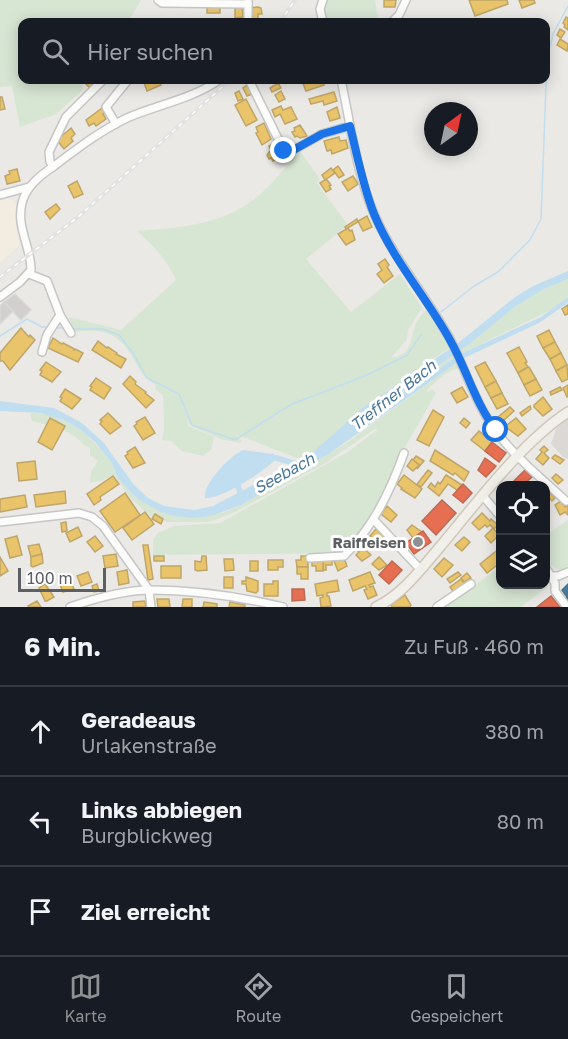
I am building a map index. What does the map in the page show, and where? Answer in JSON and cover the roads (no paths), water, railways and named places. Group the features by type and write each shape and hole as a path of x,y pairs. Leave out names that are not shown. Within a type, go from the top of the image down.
{"main road":[{"path":"379,606 404,587 518,456 556,420 568,412"}],"street":[{"path":"158,0 162,3 248,2 248,18"},
{"path":"322,18 320,9 323,0"},
{"path":"396,18 406,0"},
{"path":"52,167 49,152 66,117 99,84"},
{"path":"116,124 106,107 125,84"},
{"path":"0,297 31,270 31,260 21,228 22,203 30,187 90,138 116,124 198,92 212,84"},
{"path":"251,84 284,151 288,153 322,134 350,126"},
{"path":"342,84 365,188 387,241 451,341 474,396 489,421 518,456 566,501"},
{"path":"0,195 30,187"},
{"path":"0,195 12,196 22,203"},
{"path":"29,274 47,281 58,317 66,322 71,333"},
{"path":"42,352 49,332 58,317"},
{"path":"310,558 344,556 359,541 374,520 394,481 404,453"},
{"path":"483,496 496,510"},
{"path":"0,522 87,514 103,526 149,590 151,607"},
{"path":"374,520 420,569"},
{"path":"552,576 568,572"},
{"path":"550,573 555,583 555,591 567,607"},
{"path":"437,607 471,584"},
{"path":"70,607 95,599 149,590 239,598 283,607"}],"water":[{"name":"Seebach","path":"568,271 568,279 544,289 516,306 468,345 347,433 460,354 541,317 568,297 568,303 539,323 462,359 330,453 241,505 211,516 193,518 174,516 161,512 138,499 118,478 112,463 96,443 81,430 64,420 41,413 0,411 0,401 54,408 82,423 104,443 134,485 148,498 164,506 194,510 213,506 310,455 365,406 457,344 515,297 533,286"},
{"path":"243,450 274,454 277,458 243,483 222,494 205,498 208,485 218,471"}],"waterway":[{"path":"550,46 553,34 568,6"},
{"path":"441,312 474,286 498,272 530,240 541,219 546,84"},
{"path":"0,336 27,319 42,327 49,327"},
{"path":"54,328 64,328"},
{"path":"72,329 103,329 119,335 133,353 147,378 179,394 192,425 235,440 290,405 367,375 407,355 421,335"},
{"path":"277,458 299,465"},
{"path":"238,486 242,497"}],"railway":[{"path":"283,18 295,0"},
{"path":"0,277 78,217 226,84"}],"place":[{"name":"Raiffeisen","path":"418,542"}],"water label":[{"name":"Treffner Bach","path":"393,395"}]}
